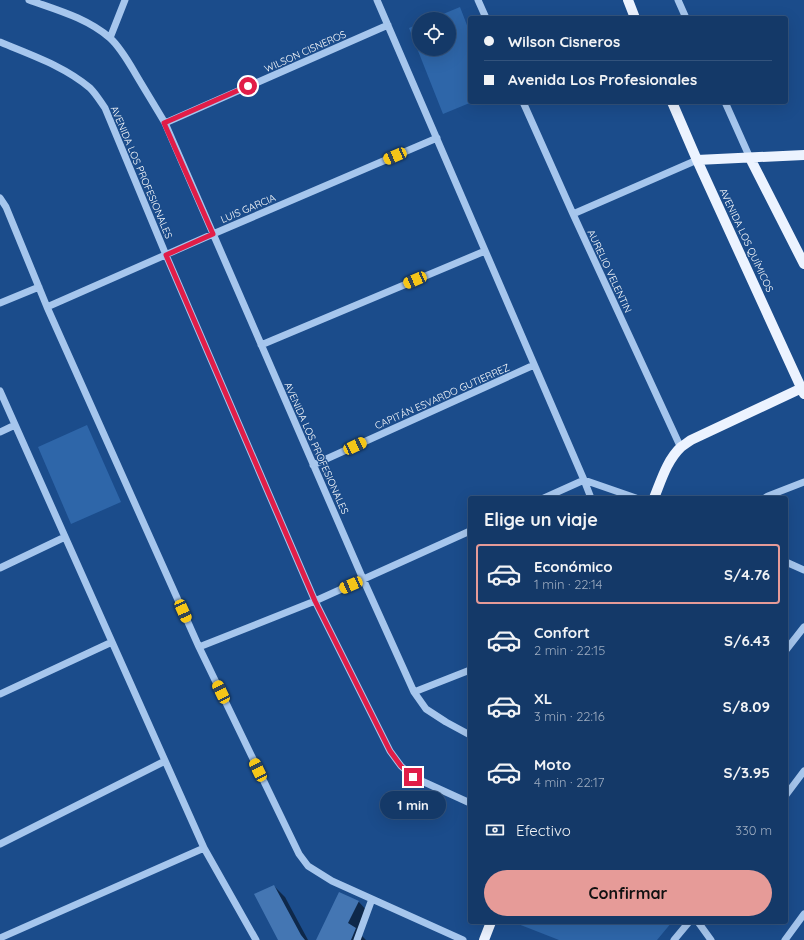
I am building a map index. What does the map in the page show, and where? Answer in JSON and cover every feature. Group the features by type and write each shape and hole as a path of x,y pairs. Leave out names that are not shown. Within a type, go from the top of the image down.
{"main road":[{"path":"628,0 635,16"},
{"name":"AVENIDA LOS QUÍMICOS","path":"673,104 697,160 803,389"},
{"path":"697,160 804,155"},
{"path":"750,158 804,264"},
{"path":"655,496 665,470 675,454 680,448 691,440 803,389"},
{"path":"484,940 490,924"}],"street":[{"name":"AVENIDA LOS PROFESIONALES","path":"29,0 90,24 110,38 127,60 164,123 363,579 414,692 426,708 446,722 468,734"},
{"path":"110,38 126,0"},
{"path":"377,0 590,496"},
{"path":"478,0 485,16"},
{"path":"678,0 685,16"},
{"name":"WILSON CISNEROS","path":"164,123 388,25"},
{"name":"AVENIDA LOS PROFESIONALES","path":"0,42 42,59 71,74 91,90 105,108 166,255 315,601 390,751 401,766 413,777 468,802"},
{"name":"AURELIO VELENTIN","path":"524,104 680,448"},
{"path":"726,104 750,158"},
{"name":"LUIS GARCIA","path":"47,307 437,138"},
{"path":"573,214 697,160"},
{"path":"0,198 6,207 47,307 199,647 299,854 308,866 332,880 463,940"},
{"path":"261,345 485,251"},
{"path":"0,303 39,287"},
{"name":"CAPITÁN ESVARDO GUTIERREZ","path":"313,465 534,365"},
{"path":"0,391 204,848 256,940"},
{"path":"0,432 15,425"},
{"path":"548,496 584,480 630,496"},
{"path":"768,496 804,482"},
{"path":"199,647 315,601 468,532"},
{"path":"0,568 65,538"},
{"path":"788,563 804,570"},
{"path":"788,644 804,627"},
{"path":"0,694 112,642"},
{"path":"414,692 468,671"},
{"path":"0,844 165,761"},
{"path":"788,792 804,771"},
{"path":"0,938 204,848"},
{"path":"357,940 372,899"},
{"path":"785,940 804,914"},
{"path":"674,940 687,924"},
{"path":"699,924 711,940"}],"shaded area":[{"path":"460,7 468,28 468,104 443,114 420,56 456,56 456,12 448,12"},
{"path":"412,27 412,36 409,28"},
{"path":"87,425 121,502 71,524 38,447"},
{"path":"518,924 670,924 657,940 559,940"}],"building":[{"path":"274,885 305,940 278,940 254,894"},
{"path":"339,892 359,901 348,923 356,928 351,940 316,940"}],"route":[{"path":"248,86 164,123 213,234 166,255 315,601 390,751 401,766 413,777"}]}
